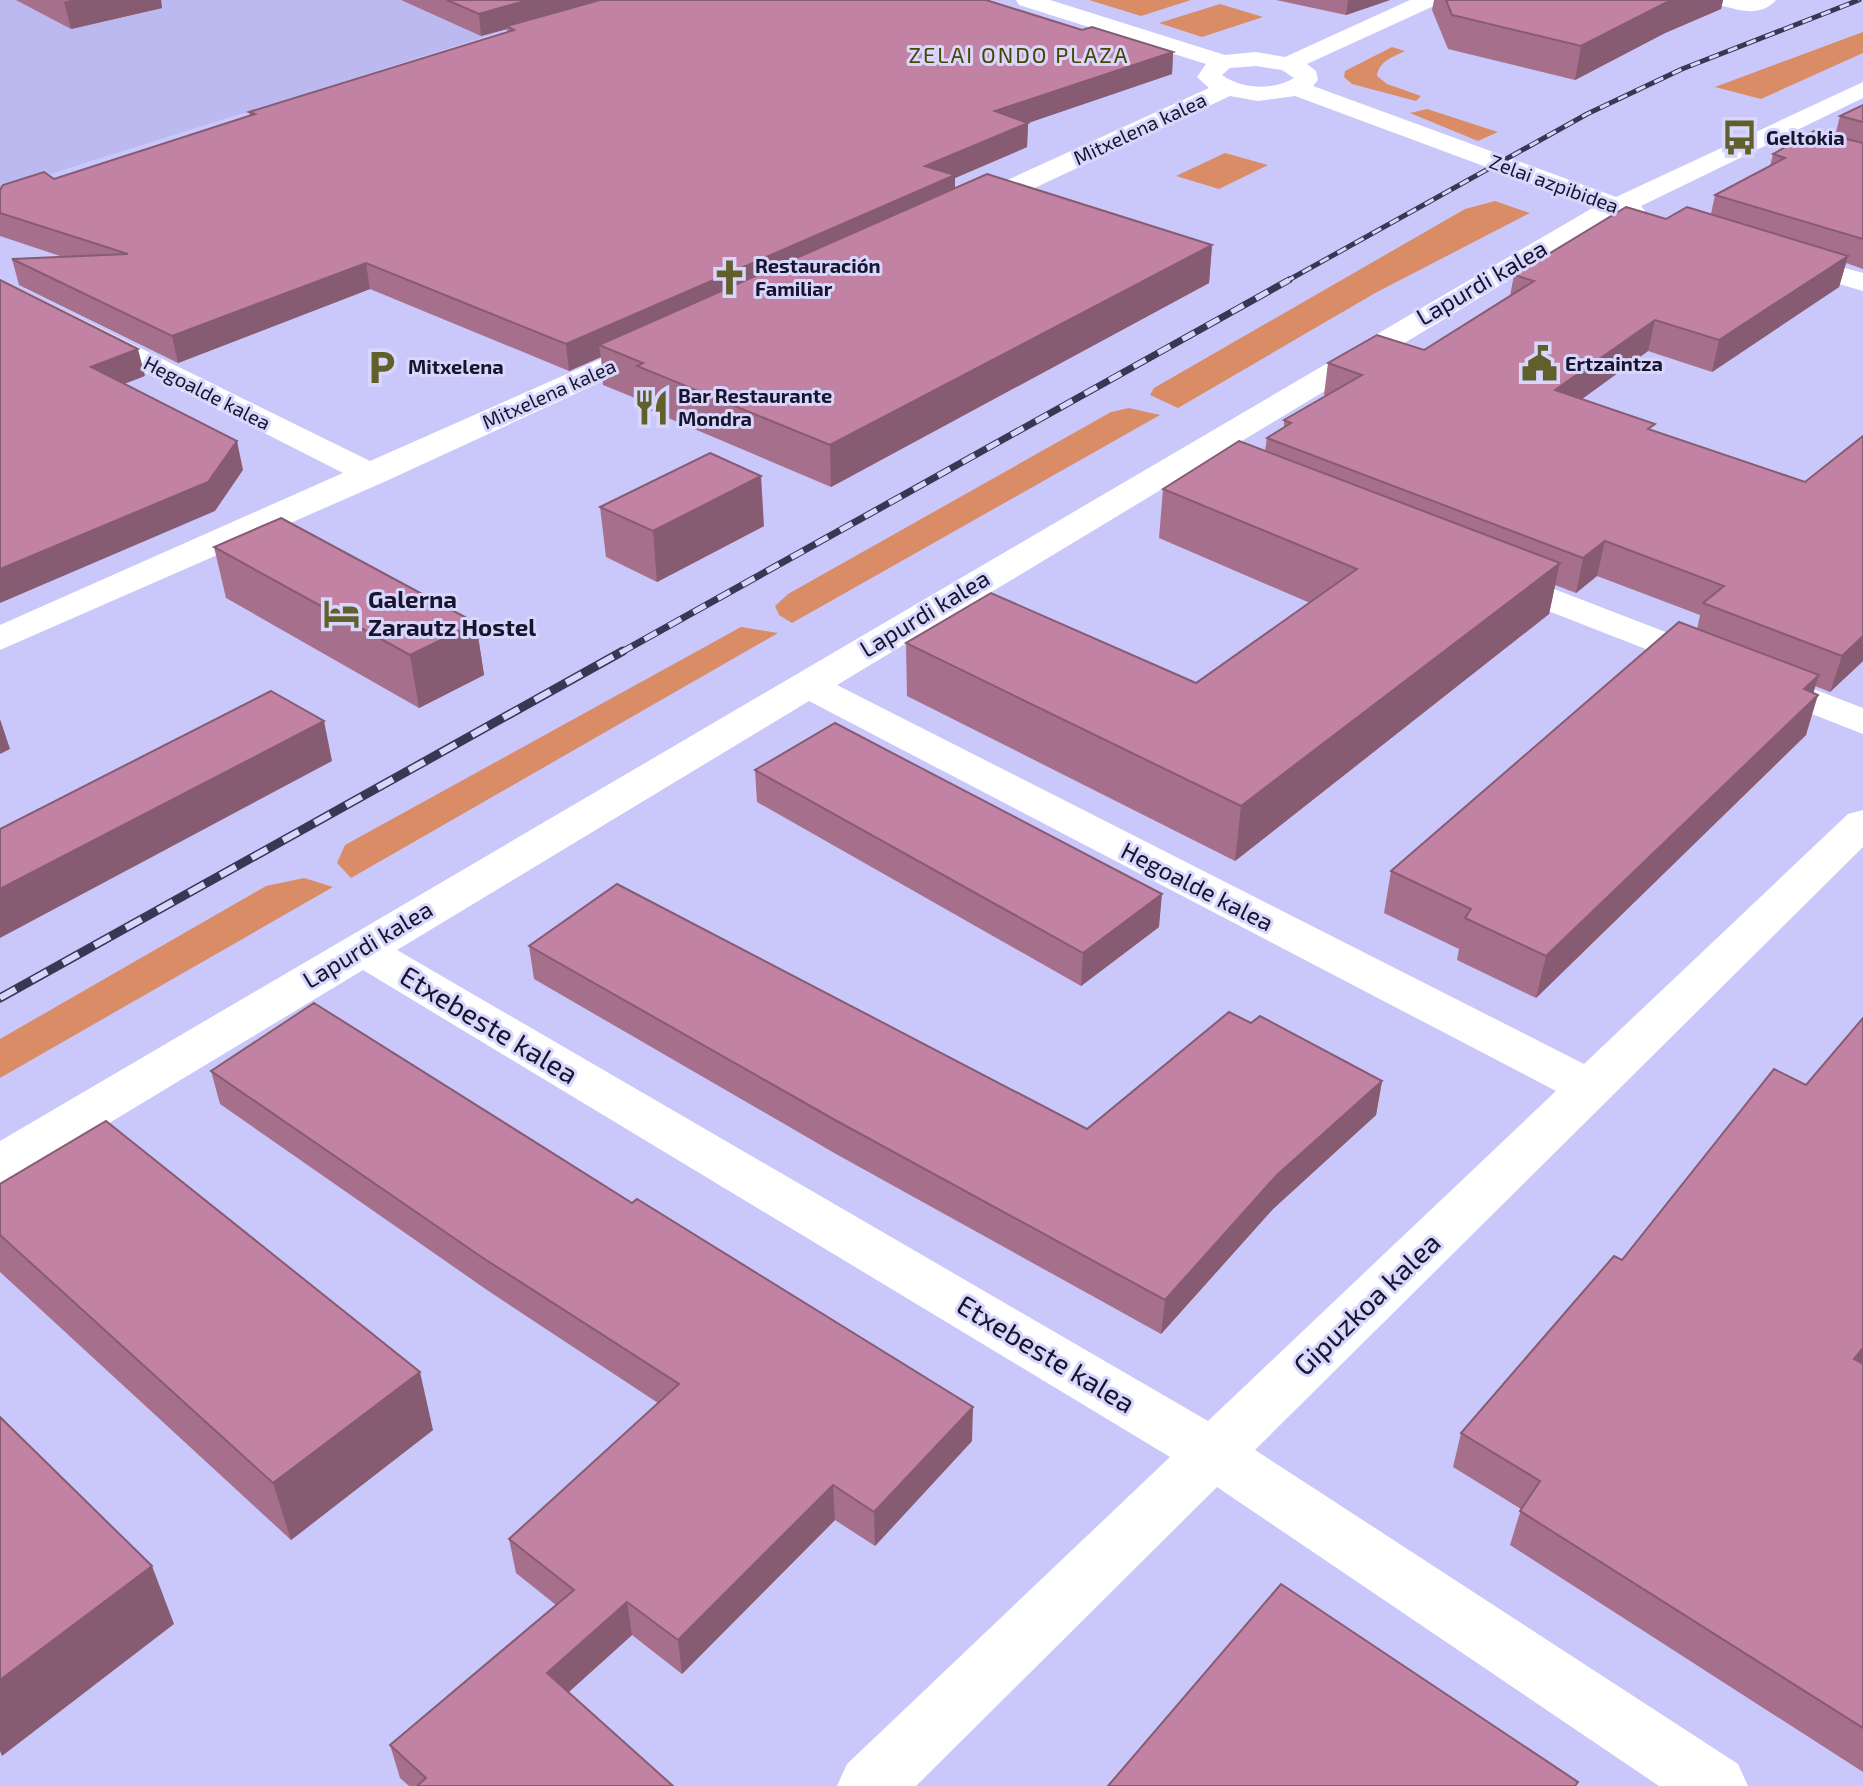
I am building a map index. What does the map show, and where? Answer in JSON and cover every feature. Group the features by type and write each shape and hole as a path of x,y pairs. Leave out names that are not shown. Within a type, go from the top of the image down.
{"street":[{"path":"1027,0 1226,75 1263,92 1428,0"},
{"path":"1727,0 1758,3"},
{"path":"1226,75 1256,59 1292,76"},
{"name":"Mitxelena kalea","path":"947,218 1226,75"},
{"name":"Zelai azpibidea","path":"1292,76 1546,182 1660,220"},
{"name":"Lapurdi kalea","path":"0,1165 1592,219 1863,89"},
{"path":"1767,135 1804,145"},
{"path":"1763,252 1863,282"},
{"name":"Hegoalde kalea","path":"0,288 372,475"},
{"name":"Mitxelena kalea","path":"0,639 684,334"},
{"path":"1189,457 1233,475"},
{"path":"1468,567 1863,722"},
{"name":"Hegoalde kalea","path":"806,684 1590,1088"},
{"name":"Gipuzkoa kalea","path":"870,1786 1863,823"},
{"name":"Etxebeste kalea","path":"361,949 1213,1453 1715,1786"}],"shaded area":[{"path":"0,0 601,0 0,190"},
{"path":"1089,0 1191,0 1141,16"},
{"path":"1220,4 1263,17 1202,37 1159,23"},
{"path":"1863,32 1863,53 1761,99 1715,87"},
{"path":"1392,47 1405,51 1384,63 1377,76 1387,84 1421,96 1416,101 1352,84 1344,77 1345,71"},
{"path":"1427,109 1498,132 1478,141 1410,113"},
{"path":"1225,153 1268,165 1219,189 1176,176"},
{"path":"1495,201 1530,213 1377,292 1178,408 1150,395 1154,388 1465,209"},
{"path":"1129,408 1160,415 792,623 779,615 775,606 788,594 1111,412"},
{"path":"741,627 778,633 351,878 337,863 345,845"},
{"path":"304,878 333,887 0,1078 0,1039 266,886"}],"building":[{"path":"447,0 528,0 479,14"},
{"path":"600,0 986,0 1082,30 1092,27 1173,52 995,111 1028,123 925,166 955,175 566,344 366,263 172,336 12,259 128,254 0,213 0,190 3,185 44,172 54,179 255,114 249,112 514,30 507,26"},
{"path":"1446,0 1671,0 1581,46 1452,15"},
{"path":"1863,105 1863,122 1840,116"},
{"path":"1814,131 1863,143 1863,239 1715,195 1785,158 1773,154"},
{"path":"987,174 1212,245 830,445 637,366 643,363 599,345"},
{"path":"1626,207 1666,219 1687,207 1848,256 1719,340 1655,320 1555,390 1655,424 1648,429 1805,482 1863,436 1863,636 1842,656 1703,603 1724,586 1605,541 1583,558 1267,438 1291,423 1284,420 1362,375 1328,363 1377,335 1424,350 1534,281 1514,275"},
{"path":"0,280 138,349 91,367 237,441 208,482 0,569"},
{"path":"1239,441 1560,563 1241,806 906,643 991,593 1196,683 1357,569 1163,489"},
{"path":"710,453 761,476 653,531 600,507"},
{"path":"281,518 476,623 410,655 214,547"},
{"path":"1679,622 1819,675 1804,689 1818,695 1546,956 1465,918 1471,909 1391,871"},
{"path":"271,691 324,721 0,889 0,829"},
{"path":"835,723 1162,894 1083,953 755,770"},
{"path":"617,884 1087,1129 1229,1012 1251,1023 1260,1016 1382,1081 1277,1175 1165,1300 835,1120 529,946"},
{"path":"314,1003 632,1203 637,1199 973,1407 874,1512 833,1485 678,1640 627,1602 547,1673 673,1786 417,1786 426,1778 390,1745 574,1590 509,1539 679,1384 480,1256 211,1071"},
{"path":"1863,1018 1863,1348 1854,1359 1863,1364 1863,1728 1520,1511 1540,1481 1461,1433 1614,1256 1622,1260 1774,1069 1806,1085"},
{"path":"106,1121 420,1372 273,1483 0,1235 0,1184"},
{"path":"0,1417 152,1566 0,1680"},
{"path":"1281,1584 1578,1782 1575,1786 1108,1786"}],"railway":[{"path":"1285,282 1587,114 1682,69 1859,0"},
{"path":"620,653 1289,280"},
{"path":"0,998 623,651"}],"place":[{"name":"Geltokia","path":"1740,138"},
{"name":"Restauración Familiar","path":"729,278"},
{"name":"Ertzaintza","path":"1539,364"},
{"name":"Mitxelena","path":"382,367"},
{"name":"Bar Restaurante Mondra","path":"652,407"},
{"name":"Galerna Zarautz Hostel","path":"342,614"}],"district":[{"name":"ZELAI ONDO PLAZA","path":"1019,55"}]}
